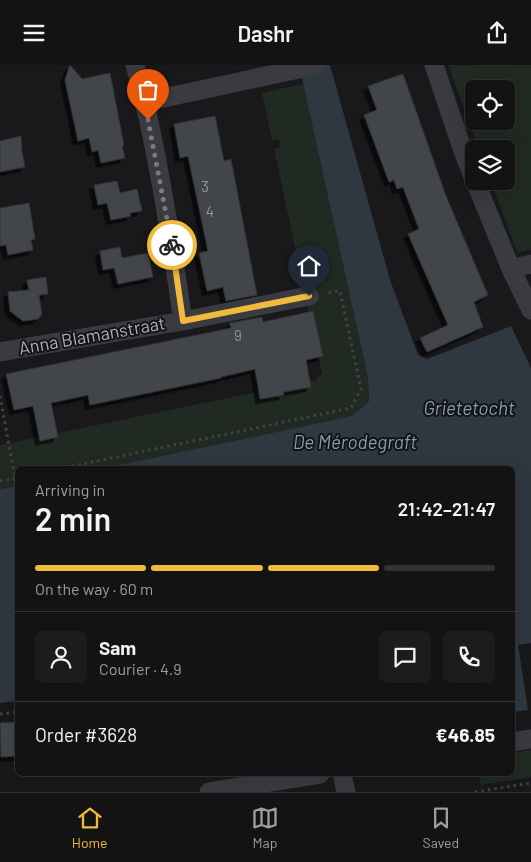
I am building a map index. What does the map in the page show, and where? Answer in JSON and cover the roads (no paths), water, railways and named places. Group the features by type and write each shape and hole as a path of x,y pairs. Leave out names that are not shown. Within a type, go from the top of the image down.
{"street":[{"name":"Anna Blamanstraat","path":"135,65 145,102 167,211 183,321"},
{"path":"145,102 317,65"},
{"path":"434,65 465,157"},
{"path":"478,190 511,269 531,310"},
{"path":"511,269 531,264"},
{"name":"Anna Blamanstraat","path":"0,352 183,321 309,296"},
{"path":"515,742 531,739"},
{"path":"209,792 308,776"},
{"path":"342,776 346,792"}],"water":[{"path":"299,65 330,65 390,280 418,355 427,359 511,326 531,368 531,643 518,645 528,710 515,712 515,466 114,466 353,415 369,401 368,378"},
{"path":"15,486 15,701 0,703 0,489"}],"water label":[{"name":"Grietetocht","path":"469,408"},
{"name":"De Mérodegraft","path":"355,442"}]}
